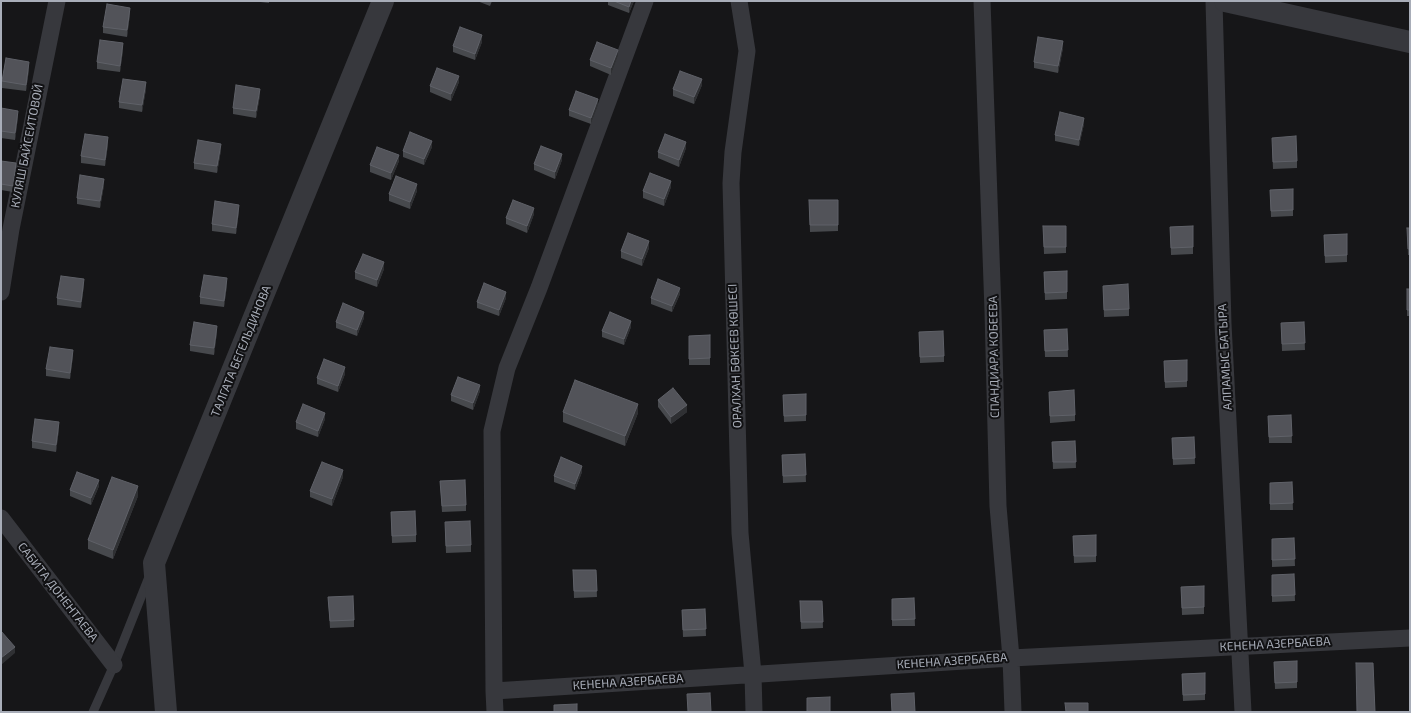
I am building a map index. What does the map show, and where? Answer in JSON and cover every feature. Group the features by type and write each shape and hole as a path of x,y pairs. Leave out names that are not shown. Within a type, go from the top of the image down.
{"street":[{"name":"КУЛЯШ БАЙСЕИТОВОЙ","path":"1,292 11,229 57,1"},
{"name":"ТАЛГАТА БЕГЕЛЬДИНОВА","path":"166,712 154,563 383,1"},
{"path":"495,712 492,431 507,368 645,1"},
{"name":"ОРАЛХАН БӨКЕЕВ КӨШЕСІ","path":"739,1 747,51 732,152 730,183 740,533 753,674 754,712"},
{"name":"СПАНДИАРА КОБЕЕВА","path":"982,1 998,506 1011,658 1012,712"},
{"name":"АЛПАМЫС БАТЫРА","path":"1214,1 1223,324 1243,712"},
{"path":"1225,1 1410,42"},
{"name":"САБИТА ДОНЕНТАЕВА","path":"1,518 114,665"},
{"name":"КЕНЕНА АЗЕРБАЕВА","path":"494,691 1011,658 1410,638"}],"lane":[{"path":"93,712 114,665 154,563"}],"building":[{"path":"614,1 631,1 629,7"},
{"path":"107,4 130,8 127,30 103,27"},
{"path":"460,27 482,35 475,54 453,46"},
{"path":"1038,37 1063,41 1058,66 1034,62"},
{"path":"100,40 123,43 120,66 97,62"},
{"path":"597,42 618,50 611,68 590,60"},
{"path":"6,58 29,62 26,85 2,81"},
{"path":"437,68 459,76 451,94 430,86"},
{"path":"680,71 702,79 694,97 673,89"},
{"path":"123,79 146,82 142,105 119,102"},
{"path":"236,85 260,89 256,111 233,108"},
{"path":"576,91 598,99 591,118 569,110"},
{"path":"1,108 18,111 15,133 1,131"},
{"path":"1060,112 1084,118 1079,140 1055,135"},
{"path":"410,132 432,141 424,159 403,151"},
{"path":"85,134 108,137 105,160 81,156"},
{"path":"665,134 686,142 679,160 658,152"},
{"path":"1296,136 1297,161 1273,162 1272,138"},
{"path":"198,140 221,144 217,166 194,163"},
{"path":"541,146 562,154 555,172 534,164"},
{"path":"377,147 399,155 391,173 370,165"},
{"path":"1,161 16,163 13,186 1,184"},
{"path":"650,173 671,181 664,199 643,191"},
{"path":"80,175 104,179 100,201 77,198"},
{"path":"396,176 417,184 410,202 389,194"},
{"path":"1293,189 1293,210 1271,211 1270,190"},
{"path":"513,200 534,208 527,226 506,218"},
{"path":"809,200 838,200 838,225 810,225"},
{"path":"215,201 239,205 236,228 212,224"},
{"path":"1043,226 1066,226 1066,247 1044,247"},
{"path":"1193,226 1193,247 1171,248 1170,227"},
{"path":"1407,228 1410,228 1410,249 1408,249"},
{"path":"628,233 649,241 642,259 621,251"},
{"path":"1347,234 1347,255 1325,256 1324,235"},
{"path":"363,254 384,262 377,280 355,272"},
{"path":"1067,271 1067,292 1045,293 1044,272"},
{"path":"204,275 227,278 224,301 200,297"},
{"path":"61,276 84,279 81,302 57,298"},
{"path":"658,279 680,288 672,306 651,298"},
{"path":"484,283 506,292 499,310 477,302"},
{"path":"1128,284 1129,309 1104,310 1103,286"},
{"path":"1407,289 1410,289 1410,310 1407,310"},
{"path":"343,303 364,312 357,330 336,322"},
{"path":"610,312 631,321 624,339 602,331"},
{"path":"194,322 217,326 214,348 190,345"},
{"path":"1304,322 1305,343 1282,344 1281,323"},
{"path":"1067,329 1068,350 1045,351 1044,330"},
{"path":"943,331 944,356 920,357 919,332"},
{"path":"710,335 710,358 689,359 689,336"},
{"path":"50,347 73,350 70,373 46,369"},
{"path":"324,359 345,367 338,386 317,378"},
{"path":"1187,360 1187,381 1165,382 1164,361"},
{"path":"458,377 480,385 473,403 451,395"},
{"path":"575,380 638,404 625,436 563,412"},
{"path":"673,388 687,405 671,417 658,400"},
{"path":"1074,390 1075,415 1050,416 1049,392"},
{"path":"806,394 806,415 784,416 783,395"},
{"path":"303,404 325,413 318,431 296,422"},
{"path":"1291,415 1292,436 1269,437 1268,416"},
{"path":"35,419 59,422 56,445 32,441"},
{"path":"1194,437 1195,458 1173,459 1172,438"},
{"path":"1075,441 1076,462 1053,462 1052,442"},
{"path":"805,454 806,475 783,476 782,455"},
{"path":"561,457 582,466 575,484 554,476"},
{"path":"322,462 343,470 332,499 310,491"},
{"path":"77,472 99,480 91,498 70,490"},
{"path":"112,477 138,486 113,550 88,540"},
{"path":"465,480 466,505 442,506 440,481"},
{"path":"1292,482 1293,503 1270,504 1270,483"},
{"path":"415,511 416,535 392,536 391,512"},
{"path":"470,521 471,545 446,546 445,522"},
{"path":"1096,535 1096,556 1074,556 1073,536"},
{"path":"1294,538 1295,559 1272,560 1272,539"},
{"path":"573,570 596,570 597,591 574,591"},
{"path":"1294,574 1295,595 1272,596 1272,575"},
{"path":"1204,586 1204,607 1182,608 1181,587"},
{"path":"353,596 354,620 330,621 328,597"},
{"path":"914,598 915,619 892,620 892,599"},
{"path":"800,601 822,601 823,622 801,622"},
{"path":"705,609 706,629 683,630 682,610"},
{"path":"1,631 15,647 1,658"},
{"path":"1297,661 1297,682 1275,683 1274,662"},
{"path":"1356,663 1373,663 1375,712 1357,712"},
{"path":"1205,673 1205,694 1183,695 1182,674"},
{"path":"710,693 711,712 688,712 687,694"},
{"path":"914,693 915,712 892,712 891,694"},
{"path":"830,697 830,712 807,712 807,698"},
{"path":"1065,703 1088,703 1088,712 1066,712"},
{"path":"577,704 577,712 554,712 554,705"}]}
